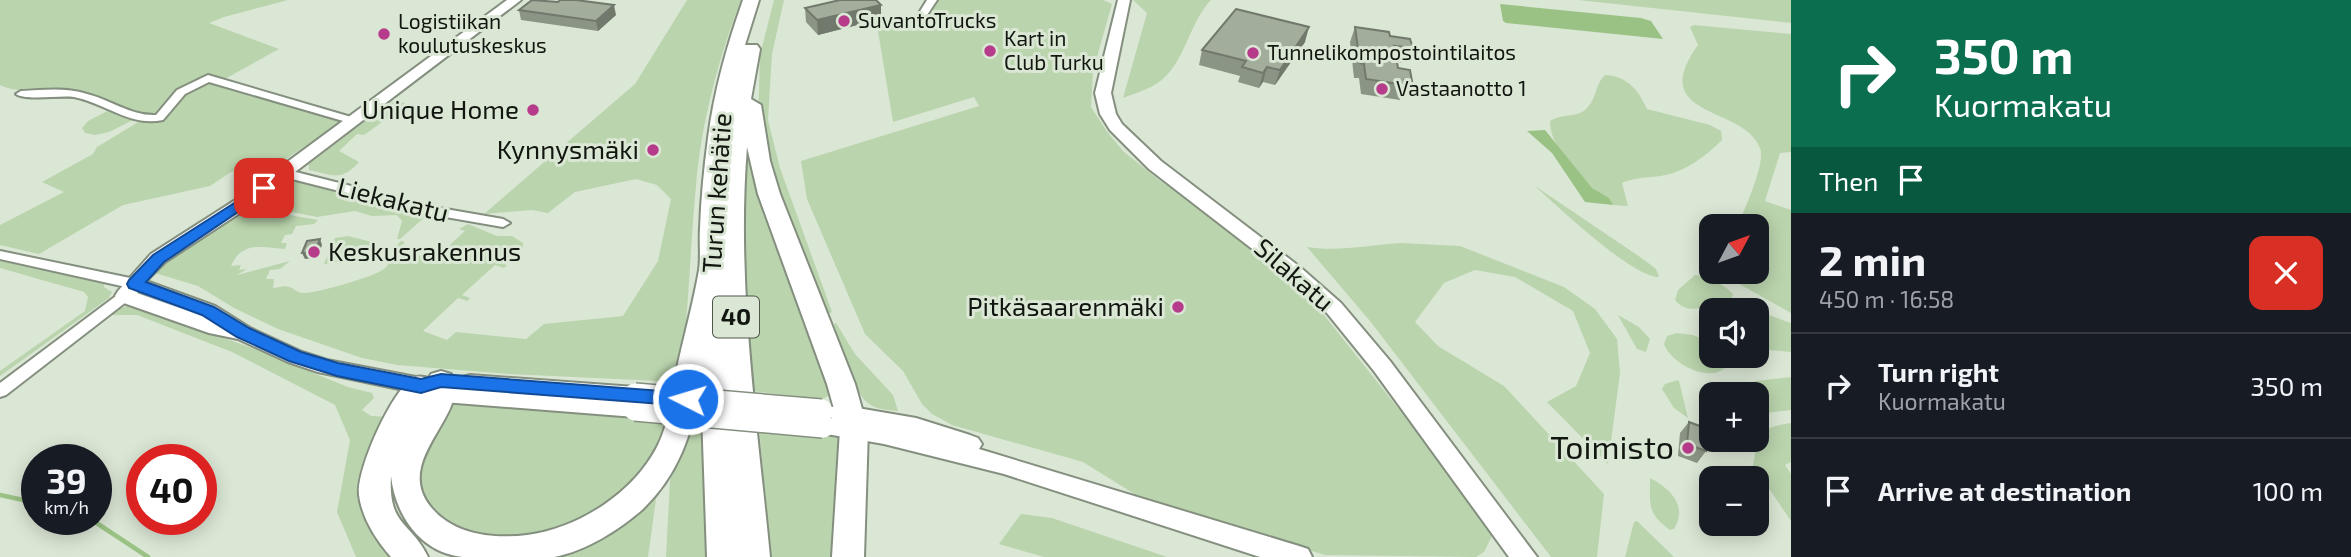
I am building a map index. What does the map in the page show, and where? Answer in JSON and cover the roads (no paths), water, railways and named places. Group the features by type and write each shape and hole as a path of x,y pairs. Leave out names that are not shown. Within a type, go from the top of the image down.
{"highway":[{"name":"Turun kehätie","path":"723,557 710,273 714,167 722,109 734,54 751,0"},
{"name":"Turun kehätie","path":"754,557 732,232 735,164 745,77 765,0"},
{"path":"745,77 759,161 769,194 852,422 848,557"},
{"path":"435,387 407,464 409,497 424,523 437,533 469,547 506,551 550,545 572,537 596,526 631,501 669,453 681,419 710,273"},
{"path":"412,557 387,532 380,519 376,503 375,475 382,450 435,387"}],"street":[{"path":"0,391 130,290 158,258 284,173 515,0"},
{"path":"924,13 932,0"},
{"name":"Silakatu","path":"1124,0 1103,93 1108,114 1116,127 1155,164 1293,271 1334,308 1382,366 1524,557"},
{"path":"22,94 76,95 119,112 153,119 159,118 181,92 208,78 354,121"},
{"name":"Liekakatu","path":"284,173 444,213 503,223"},
{"path":"0,255 130,290 216,328 243,333 326,367 435,387 852,422 888,435 1035,472 1299,557"}],"waterway":[{"path":"0,495 21,500"},
{"path":"112,533 148,557"}],"place":[{"name":"SuvantoTrucks","path":"844,21"},
{"name":"Logistiikan koulutuskeskus","path":"384,34"},
{"name":"Kart in Club Turku","path":"990,51"},
{"name":"Tunnelikompostointilaitos","path":"1253,53"},
{"name":"Vastaanotto 1","path":"1382,89"},
{"name":"Unique Home","path":"533,110"},
{"name":"Kynnysmäki","path":"653,150"},
{"name":"Keskusrakennus","path":"314,252"},
{"name":"Pitkäsaarenmäki","path":"1178,307"},
{"name":"Toimisto","path":"1688,448"}]}
